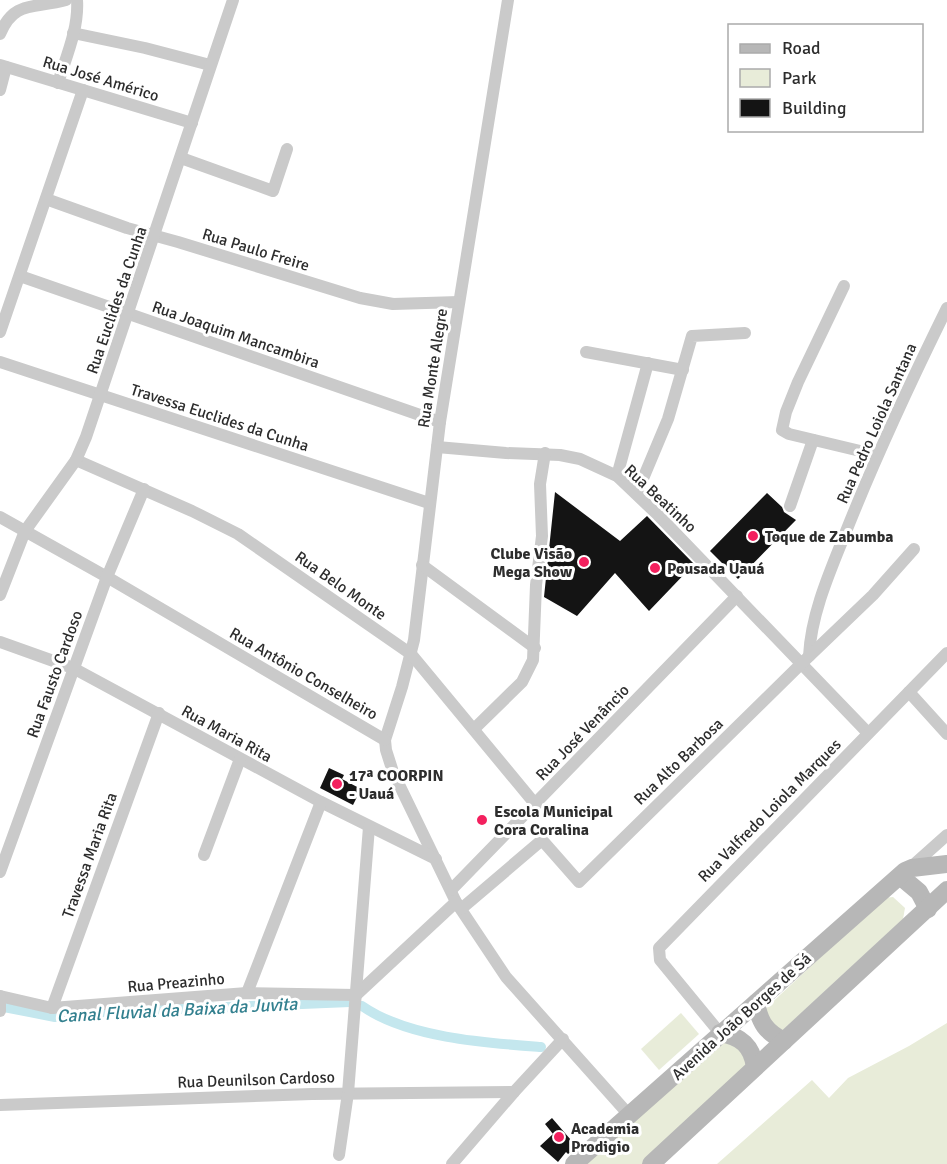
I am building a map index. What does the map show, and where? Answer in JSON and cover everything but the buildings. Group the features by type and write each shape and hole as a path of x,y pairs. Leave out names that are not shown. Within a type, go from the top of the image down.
{"main road":[{"path":"928,909 919,892 904,873 947,864"},
{"name":"Avenida João Borges de Sá","path":"574,1164 904,873"},
{"path":"651,1164 947,890"},
{"path":"756,1004 758,1017 764,1028 784,1041"},
{"path":"720,1033 737,1038 748,1046 754,1058 755,1067"}],"street":[{"path":"0,34 7,18 17,8 66,0"},
{"path":"58,83 74,33 77,0"},
{"name":"Rua Euclides da Cunha","path":"0,595 25,531 76,460 101,396 210,65 234,0"},
{"name":"Rua Monte Alegre","path":"385,740 411,654 440,422 508,0"},
{"path":"74,33 210,65"},
{"path":"0,90 3,66"},
{"name":"Rua José Américo","path":"3,66 192,123"},
{"path":"0,332 83,90"},
{"path":"181,158 273,191 287,149"},
{"name":"Rua Paulo Freire","path":"46,199 128,228 377,302 393,304 459,302"},
{"name":"Rua Joaquim Mancambira","path":"20,276 440,422"},
{"path":"844,286 798,382 781,428 786,433 878,455"},
{"name":"Rua Pedro Loiola Santana","path":"805,660 834,562 878,455 947,308"},
{"path":"637,493 668,419 692,336 745,333"},
{"path":"586,352 683,369"},
{"name":"Travessa Euclides da Cunha","path":"0,362 429,503"},
{"path":"616,476 648,363"},
{"path":"790,506 813,440"},
{"name":"Rua Beatinho","path":"437,447 506,453 545,453 580,459 616,476 637,493 737,596 805,660 868,733"},
{"path":"474,729 522,682 533,660 535,607 542,536 540,484 545,453"},
{"name":"Rua Belo Monte","path":"76,460 144,489 238,534 411,654 536,805"},
{"name":"Rua Fausto Cardoso","path":"0,872 107,577 144,489"},
{"name":"Rua Antônio Conselheiro","path":"0,517 385,740 393,772 456,900 506,977 630,1116"},
{"name":"Rua Alto Barbosa","path":"456,900 542,840 579,882 873,595 914,549"},
{"path":"422,565 535,648"},
{"name":"Rua José Venâncio","path":"456,900 536,805 737,596"},
{"name":"Rua Maria Rita","path":"0,642 74,668 321,802 436,859"},
{"name":"Rua Valfredo Loiola Marques","path":"720,1033 658,956 658,948 947,653"},
{"path":"909,692 947,734"},
{"name":"Travessa Maria Rita","path":"52,1008 159,713"},
{"path":"204,855 240,759"},
{"path":"247,993 321,802"},
{"path":"339,1155 348,1093 369,827"},
{"name":"Avenida João Borges de Sá","path":"904,873 947,834"},
{"path":"356,995 456,900"},
{"name":"Rua Preazinho","path":"0,996 52,1008 247,993 356,995"},
{"path":"0,996 0,1011"},
{"path":"453,1164 562,1040"},
{"name":"Rua Deunilson Cardoso","path":"0,1106 348,1093 514,1092"}],"green space":[{"path":"893,897 905,908 903,919 782,1031 774,1028 765,1009 884,898"},
{"path":"681,1013 699,1034 659,1070 641,1049"},
{"path":"947,1023 947,1164 717,1164 812,1080 829,1098 848,1078"},
{"path":"721,1041 736,1041 747,1065 644,1164 586,1164"}],"waterway":[{"name":"Canal Fluvial da Baixa da Juvita","path":"4,1007 55,1017 83,1013 350,1002"},
{"name":"Canal Fluvial da Baixa da Juvita","path":"362,1006 381,1017 424,1032 472,1041 541,1047"}],"place":[{"name":"Toque de Zabumba","path":"753,536"},
{"name":"Clube Visão Mega Show","path":"584,562"},
{"name":"Pousada Uauá","path":"655,568"},
{"name":"17ª COORPIN - Uauá","path":"337,784"},
{"name":"Escola Municipal Cora Coralina","path":"482,820"},
{"name":"Academia Prodigio","path":"559,1137"}]}
